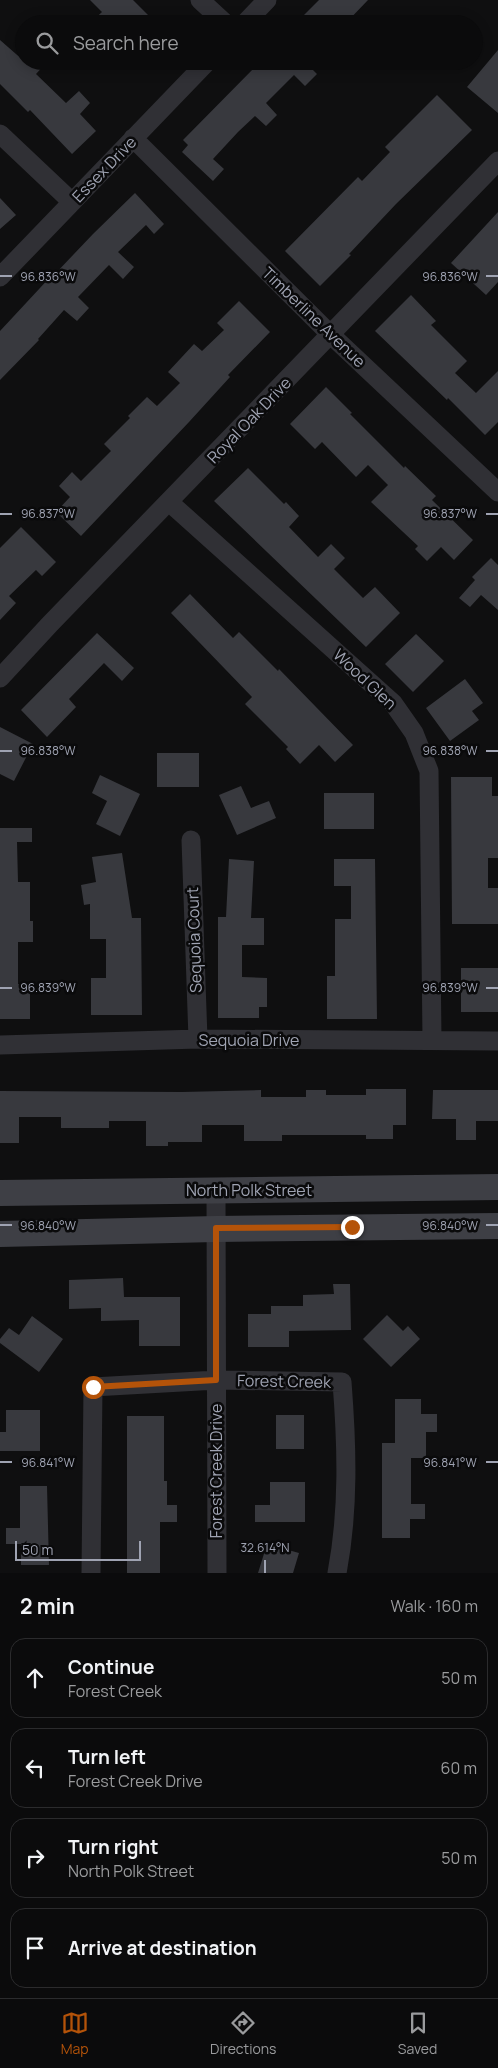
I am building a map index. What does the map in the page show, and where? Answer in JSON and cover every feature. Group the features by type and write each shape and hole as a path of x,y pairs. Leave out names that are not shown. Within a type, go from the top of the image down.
{"main road":[{"name":"North Polk Street","path":"0,1193 498,1188"},
{"path":"0,1234 216,1228 498,1226"}],"street":[{"path":"200,0 216,15"},
{"path":"253,15 268,0"},
{"name":"Essex Drive","path":"0,277 199,70"},
{"path":"0,134 72,202"},
{"name":"Timberline Avenue","path":"133,138 331,335 498,492"},
{"name":"Royal Oak Drive","path":"0,678 498,161"},
{"name":"Wood Glen","path":"169,502 393,703 414,733 429,772 432,1040"},
{"name":"Sequoia Court","path":"191,840 198,1039"},
{"name":"Sequoia Drive","path":"0,1045 198,1039 498,1041"},
{"name":"Forest Creek Drive","path":"216,1190 217,1573"},
{"name":"Forest Creek","path":"91,1573 93,1387 216,1380 342,1382 347,1444 344,1537 337,1573"}],"building":[{"path":"90,0 133,0 148,15 99,15 102,12"},
{"path":"319,0 368,0 354,15 304,15"},
{"path":"0,40 15,53 15,70 40,70 36,74 66,103 79,91 90,103 80,114 96,131 72,154 30,110 28,112 0,84"},
{"path":"498,50 498,113 467,87"},
{"path":"252,70 313,70 317,74 305,86 294,75 266,103 277,115 266,126 255,116 238,132 213,159 224,169 213,181 182,152 188,145 183,140"},
{"path":"437,95 472,130 396,204 349,254 351,255 320,286 285,251 358,177 362,181 390,152 385,147"},
{"path":"135,193 164,224 154,234 146,225 118,252 134,267 123,279 109,265 78,297 89,308 77,321 64,310 39,340 0,380 0,331 53,274"},
{"path":"0,198 16,215 0,229"},
{"path":"498,212 498,282 486,295 451,263"},
{"path":"411,295 436,321 431,325 467,361 455,373 476,393 498,371 498,422 485,435 375,331"},
{"path":"239,301 270,332 228,375 230,377 189,422 81,536 56,512 70,497 59,486 72,472 81,481 111,451 104,444 130,418 128,416 147,397 157,406 180,383 168,372 194,344 202,351 224,330 217,323"},
{"path":"326,387 404,468 405,466 436,496 432,500 473,540 454,560 441,547 427,561 415,549 418,546 371,502 388,485 368,465 356,477 322,442 315,449 290,424"},
{"path":"248,468 284,504 286,502 299,516 289,527 318,557 331,544 345,558 334,569 363,598 375,587 400,613 366,647 214,501"},
{"path":"21,527 56,562 42,576 36,570 9,596 16,603 0,620 0,548"},
{"path":"491,558 498,565 498,610 481,595 470,607 459,598 475,580 472,577"},
{"path":"190,594 233,638 239,632 278,671 279,669 353,745 335,762 319,745 300,764 286,749 288,747 245,704 252,697 171,613"},
{"path":"97,633 134,668 122,681 104,663 69,699 76,707 47,737 21,710"},
{"path":"416,634 444,661 413,692 385,664"},
{"path":"465,679 483,703 472,711 479,720 450,741 426,708"},
{"path":"0,727 33,744 14,781 0,774"},
{"path":"157,753 199,753 199,787 157,787"},
{"path":"100,775 140,794 120,836 96,824 107,801 92,793"},
{"path":"451,777 492,777 492,796 498,796 498,858 488,858 488,888 498,888 498,924 452,924"},
{"path":"241,786 251,808 269,801 276,818 237,835 219,795"},
{"path":"324,793 374,793 374,829 324,829"},
{"path":"0,828 32,828 32,842 17,842 18,882 30,882 30,921 33,921 33,942 18,942 18,984 30,984 30,1019 0,1019"},
{"path":"122,853 132,918 141,918 142,1015 91,1015 91,978 106,978 106,939 90,939 90,904 84,905 81,885 96,882 92,857"},
{"path":"229,859 254,861 251,918 264,918 264,945 242,945 242,977 267,978 267,1007 259,1007 259,1018 218,1018 218,917 226,917"},
{"path":"334,859 375,859 377,1019 327,1019 327,976 335,976 335,919 351,919 351,886 334,886"},
{"path":"461,968 498,968 498,1012 461,1012"},
{"path":"366,1089 406,1089 406,1125 393,1125 393,1139 366,1139 366,1135 282,1135 282,1141 244,1141 244,1125 202,1125 202,1142 168,1142 168,1146 146,1146 146,1121 109,1121 109,1128 61,1128 61,1117 19,1117 19,1143 0,1143 0,1091 182,1092 261,1090 261,1097 306,1097 306,1090 326,1090 326,1095 366,1095"},
{"path":"433,1090 498,1090 498,1121 476,1121 476,1140 456,1140 456,1119 432,1119"},
{"path":"123,1278 124,1297 180,1297 180,1346 139,1346 139,1320 101,1321 101,1308 69,1309 69,1280"},
{"path":"333,1284 350,1284 351,1330 289,1331 289,1347 248,1347 248,1314 271,1314 271,1306 303,1306 303,1295 334,1294"},
{"path":"387,1315 403,1331 408,1326 420,1339 391,1367 363,1339"},
{"path":"32,1316 63,1339 39,1372 0,1343 0,1339 9,1328 19,1335"},
{"path":"395,1399 421,1399 421,1414 437,1414 437,1432 426,1432 426,1458 411,1458 411,1504 425,1504 425,1519 410,1519 410,1538 382,1538 382,1443 395,1443"},
{"path":"6,1410 40,1410 40,1451 0,1451 0,1432 6,1432"},
{"path":"276,1415 304,1415 304,1449 276,1449"},
{"path":"127,1416 164,1416 164,1481 167,1481 167,1505 177,1505 177,1522 160,1522 160,1573 127,1573"},
{"path":"270,1482 305,1482 305,1522 255,1522 255,1505 270,1505"},
{"path":"20,1486 47,1486 49,1565 21,1565 21,1544 6,1544 6,1528 20,1528"},
{"path":"267,1544 299,1553 293,1573 258,1573"}],"route":[{"path":"93,1387 216,1380 216,1228 352,1227"}]}
